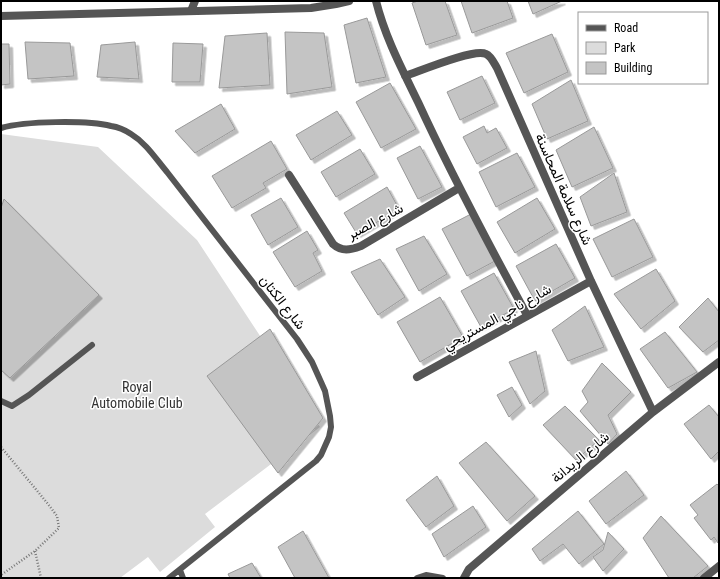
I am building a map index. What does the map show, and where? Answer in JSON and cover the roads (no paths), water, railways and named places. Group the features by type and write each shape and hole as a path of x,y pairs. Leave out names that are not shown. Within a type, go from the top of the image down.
{"street":[{"path":"191,11 195,1"},
{"path":"1,16 311,8 349,1"},
{"path":"376,1 392,48 405,76 459,188 527,315"},
{"name":"شارع سلامة المحاسنة","path":"405,76 470,53 482,53 486,54 490,58 497,68 591,281 654,412"},
{"name":"شارع الصبر","path":"289,175 334,244 342,250 361,246 459,188"},
{"name":"شارع ناجي المستريحي","path":"417,376 591,281"},
{"name":"شارع الريدانة","path":"464,578 469,569 654,412 719,362"},
{"path":"704,578 719,566"}],"lane":[{"name":"شارع الكتان","path":"1,128 27,124 98,124 122,129 132,135 150,151 167,172 297,339 312,362 321,382 327,399 331,427 328,437 316,461 169,578"},
{"path":"1,401 12,406 29,395 92,345"},
{"path":"180,570 183,578"},
{"path":"417,578 426,575 443,578"}],"park label":[{"name":"Royal Automobile Club","path":"137,396"}]}
